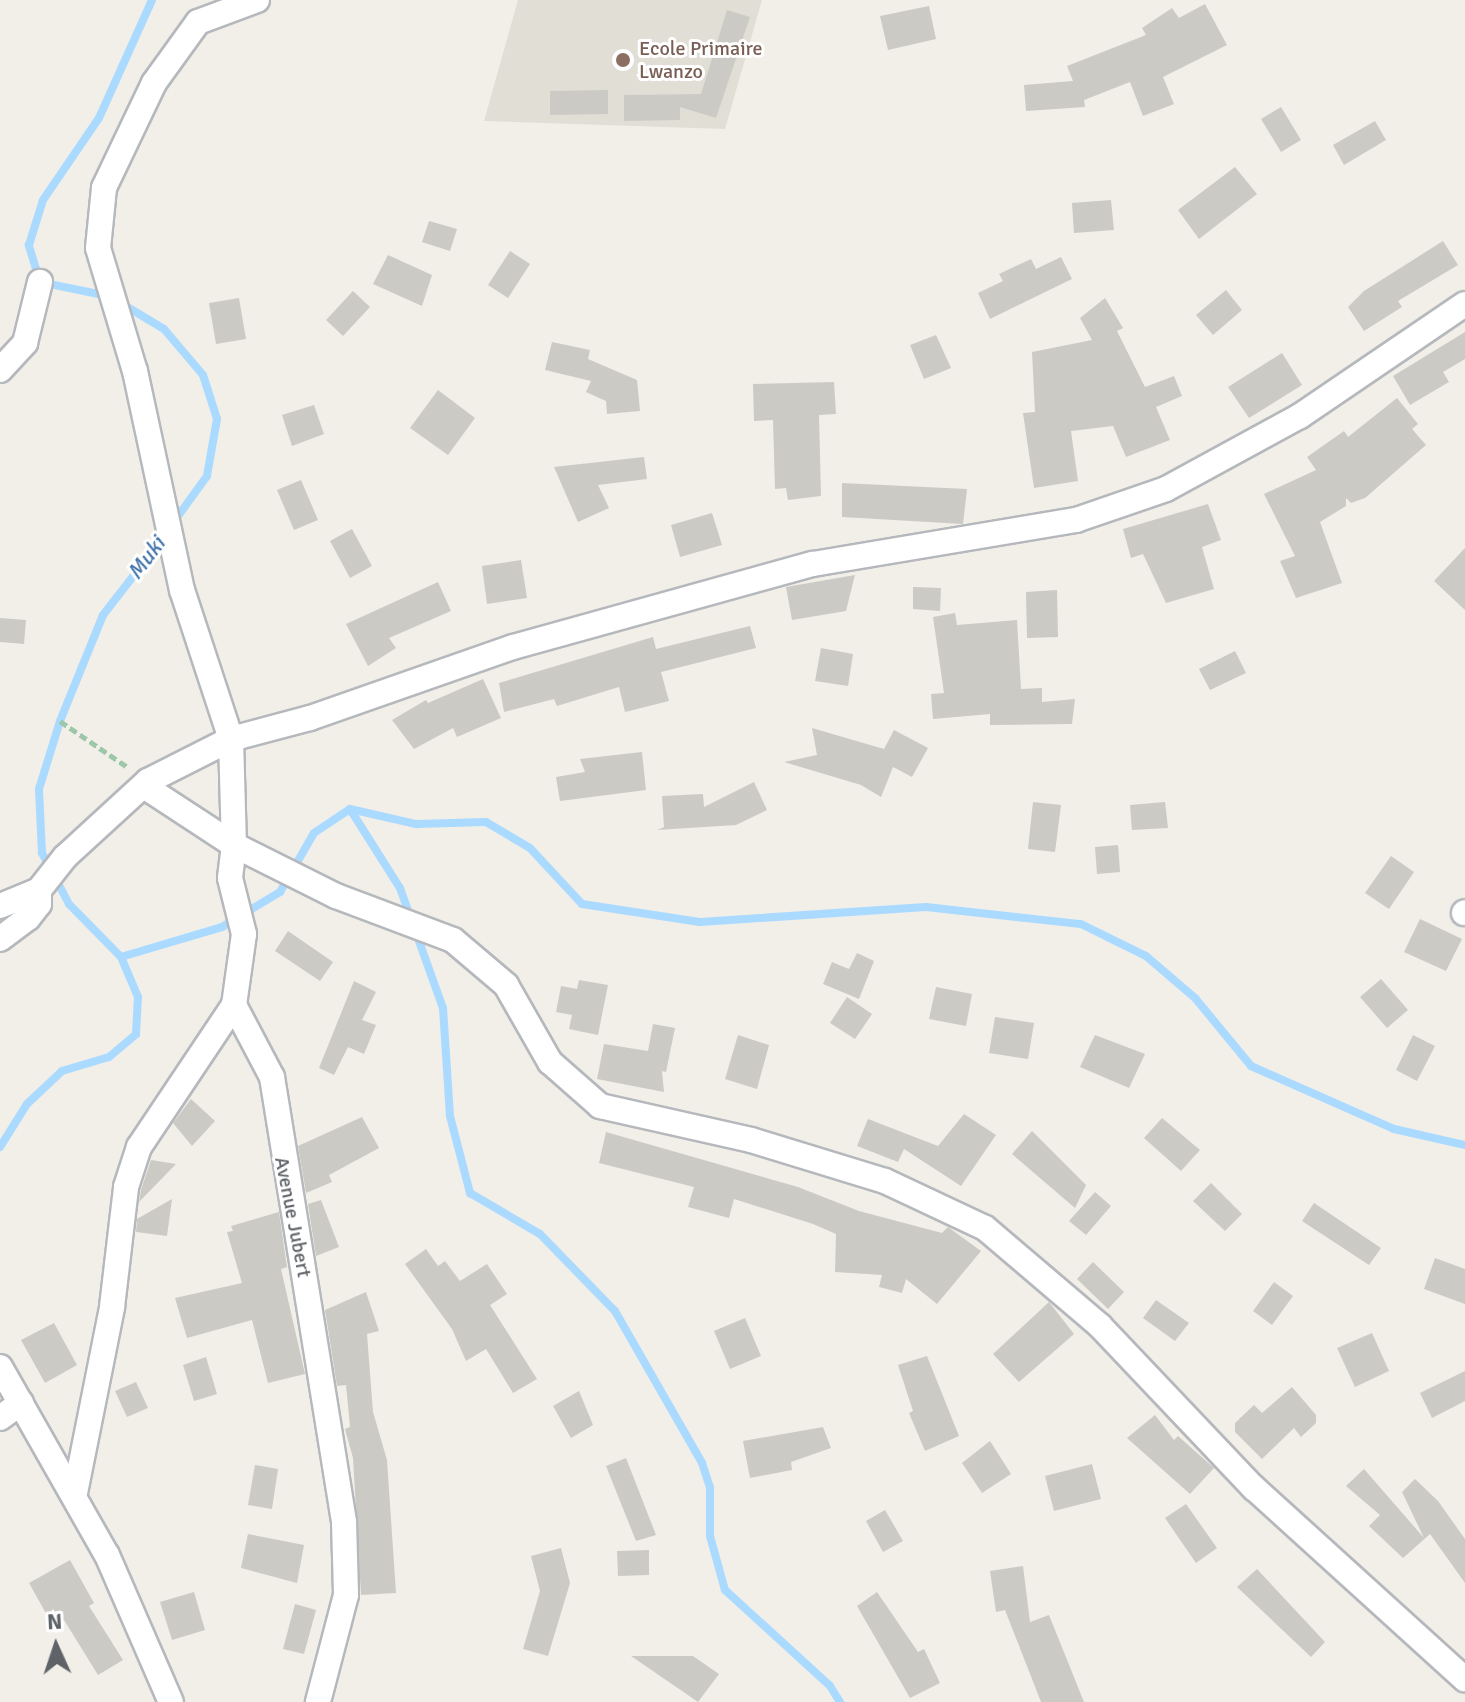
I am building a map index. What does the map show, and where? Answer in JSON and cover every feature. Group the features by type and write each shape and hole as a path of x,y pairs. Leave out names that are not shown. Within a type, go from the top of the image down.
{"street":[{"path":"75,1493 112,1307 126,1187 139,1147 234,1005 244,934 230,878 234,845 231,739 182,590 135,371 98,248 104,188 154,83 198,22 257,0"},
{"path":"0,370 25,343 40,282"},
{"path":"0,906 39,890 65,857 148,781 231,739 310,718 513,647 813,564 1076,520 1166,489 1300,416 1465,304"},
{"path":"148,781 153,792 234,845 336,896 453,940 506,985 550,1062 600,1106 751,1140 885,1181 985,1228 1100,1326 1254,1488 1465,1679"},
{"path":"0,939 28,918 39,904 39,890"},
{"name":"Avenue Jubert","path":"234,1005 272,1077 344,1522 346,1595 318,1702"},
{"path":"0,1367 75,1493 171,1702"},
{"path":"0,1418 21,1403"}],"path":[{"path":"60,721 148,781"}],"shaded area":[{"name":"Ecole Primaire Lwanzo","path":"518,0 762,0 725,129 484,121"}],"building":[{"path":"1205,4 1227,45 1163,77 1174,104 1143,116 1130,82 1084,100 1085,107 1026,111 1024,85 1073,81 1067,66 1146,35 1142,28 1172,8 1179,18"},
{"path":"929,6 936,39 888,50 880,16"},
{"path":"727,10 750,17 716,118 680,107 680,120 624,121 624,95 701,94"},
{"path":"608,90 608,114 550,115 550,91"},
{"path":"1281,107 1301,140 1281,152 1261,119"},
{"path":"1375,121 1386,140 1344,165 1333,145"},
{"path":"1235,167 1257,194 1199,239 1178,210"},
{"path":"1111,200 1114,230 1074,233 1072,203"},
{"path":"429,221 457,229 450,251 422,242"},
{"path":"1443,241 1458,265 1398,301 1402,307 1364,331 1348,307 1364,291"},
{"path":"510,251 530,264 508,298 488,285"},
{"path":"388,255 432,275 422,306 373,284"},
{"path":"1061,257 1072,279 990,319 978,293 1003,281 999,274 1031,259 1036,269"},
{"path":"1226,290 1242,310 1213,335 1196,315"},
{"path":"353,291 370,307 343,336 326,320"},
{"path":"239,298 246,339 216,344 209,303"},
{"path":"1105,298 1123,328 1117,331 1145,387 1174,376 1182,396 1156,407 1170,440 1126,457 1113,426 1071,431 1078,481 1034,488 1023,413 1035,412 1032,352 1092,340 1080,318"},
{"path":"1465,332 1465,359 1443,372 1449,382 1410,405 1393,376"},
{"path":"936,335 951,368 924,379 910,345"},
{"path":"552,342 590,350 588,359 637,380 640,411 607,414 606,401 586,392 591,381 545,370"},
{"path":"1282,353 1302,385 1249,418 1228,387"},
{"path":"834,382 836,414 819,415 821,496 788,500 786,488 775,489 773,420 754,421 753,384"},
{"path":"438,390 475,418 448,455 410,428"},
{"path":"1397,398 1418,424 1412,429 1426,445 1365,498 1351,503 1346,498 1346,506 1320,522 1342,583 1296,598 1280,561 1295,556 1264,494 1316,470 1307,457 1344,431 1348,437"},
{"path":"314,405 324,434 292,446 282,415"},
{"path":"644,457 647,479 598,485 609,508 578,522 554,467"},
{"path":"301,480 318,520 294,530 277,490"},
{"path":"842,483 967,489 963,524 842,517"},
{"path":"1208,504 1221,540 1202,547 1214,589 1166,603 1143,554 1131,558 1123,529"},
{"path":"712,513 722,545 680,557 671,525"},
{"path":"352,529 372,566 350,578 330,541"},
{"path":"1465,548 1465,610 1434,581"},
{"path":"521,560 527,598 487,604 482,566"},
{"path":"855,575 846,611 792,620 786,587"},
{"path":"438,582 451,611 389,638 396,648 368,666 346,624"},
{"path":"913,587 941,588 940,611 913,609"},
{"path":"1057,590 1058,637 1027,638 1026,592"},
{"path":"955,613 957,625 1017,620 1021,689 1042,688 1042,702 1075,699 1072,724 990,725 990,714 933,719 931,694 944,693 933,617"},
{"path":"0,618 26,620 24,644 0,642"},
{"path":"750,626 756,648 661,672 669,701 625,712 619,687 557,706 554,699 504,712 499,683 653,637 656,649"},
{"path":"821,648 853,654 848,686 815,681"},
{"path":"1235,651 1246,673 1210,690 1199,669"},
{"path":"483,679 501,718 457,737 453,728 414,749 392,720 426,700 428,703"},
{"path":"812,728 884,749 894,730 928,748 912,777 893,767 881,797 861,785 784,762 817,755"},
{"path":"642,752 646,790 560,801 556,777 585,772 580,759"},
{"path":"754,782 767,810 736,825 657,830 664,827 662,796 703,794 704,807"},
{"path":"1033,802 1061,805 1055,852 1028,849"},
{"path":"1165,802 1168,828 1132,830 1130,805"},
{"path":"1118,845 1120,872 1097,874 1095,847"},
{"path":"1391,856 1414,872 1389,909 1365,893"},
{"path":"1420,919 1462,939 1446,971 1404,952"},
{"path":"288,931 333,962 320,981 275,951"},
{"path":"857,953 874,961 859,999 823,984 832,962 849,969"},
{"path":"1381,979 1408,1010 1387,1028 1360,997"},
{"path":"579,980 608,985 598,1035 569,1029 572,1015 556,1012 561,986 577,989"},
{"path":"354,981 376,992 362,1020 376,1025 364,1054 348,1047 334,1075 319,1068"},
{"path":"936,987 972,994 966,1026 929,1019"},
{"path":"847,997 872,1014 855,1039 830,1023"},
{"path":"995,1017 1034,1023 1028,1059 989,1053"},
{"path":"653,1024 675,1028 666,1072 662,1071 664,1092 597,1079 604,1044 648,1051"},
{"path":"738,1035 769,1045 757,1089 725,1079"},
{"path":"1095,1035 1145,1054 1129,1088 1080,1067"},
{"path":"1413,1035 1435,1046 1417,1081 1396,1070"},
{"path":"191,1099 215,1121 192,1146 173,1123"},
{"path":"964,1114 996,1135 961,1186 904,1149 898,1162 857,1146 868,1119 938,1146"},
{"path":"362,1117 379,1148 329,1175 332,1182 306,1193 298,1146"},
{"path":"1162,1118 1200,1150 1181,1171 1144,1138"},
{"path":"1032,1131 1086,1185 1075,1208 1012,1154"},
{"path":"606,1132 798,1187 859,1211 942,1233 948,1227 981,1251 937,1304 906,1279 902,1293 879,1287 882,1275 835,1272 836,1234 734,1199 729,1218 688,1207 694,1187 599,1163"},
{"path":"151,1160 176,1164 139,1202 141,1190"},
{"path":"1211,1183 1242,1214 1225,1231 1193,1201"},
{"path":"1095,1192 1111,1206 1086,1235 1069,1221"},
{"path":"172,1199 167,1236 136,1232 137,1219"},
{"path":"321,1200 339,1247 316,1256 308,1204"},
{"path":"1314,1203 1381,1248 1369,1265 1302,1221"},
{"path":"279,1212 287,1267 281,1269 305,1374 268,1383 252,1320 187,1338 175,1298 242,1283 227,1232 233,1231 231,1226"},
{"path":"426,1249 438,1266 445,1261 460,1281 487,1264 507,1294 490,1305 537,1379 513,1393 486,1349 466,1361 452,1329 405,1264"},
{"path":"1435,1258 1465,1269 1465,1304 1424,1289"},
{"path":"1093,1262 1124,1292 1108,1309 1077,1279"},
{"path":"1274,1282 1293,1296 1272,1325 1253,1311"},
{"path":"366,1292 379,1331 367,1334 373,1412 387,1460 396,1593 361,1595 353,1458 345,1429 350,1427 346,1385 337,1386 325,1310"},
{"path":"1156,1300 1189,1323 1175,1341 1143,1318"},
{"path":"1049,1302 1074,1334 1019,1382 993,1354"},
{"path":"745,1318 761,1356 730,1369 714,1331"},
{"path":"54,1323 77,1365 45,1383 21,1340"},
{"path":"1372,1333 1389,1371 1355,1387 1337,1348"},
{"path":"927,1356 959,1436 925,1451 909,1413 913,1411 898,1365"},
{"path":"206,1357 217,1394 194,1401 183,1365"},
{"path":"1465,1371 1465,1401 1432,1418 1420,1393"},
{"path":"136,1382 148,1408 127,1417 115,1391"},
{"path":"1292,1387 1316,1415 1316,1423 1301,1437 1294,1428 1262,1459 1235,1432 1235,1423 1254,1405 1262,1413"},
{"path":"579,1391 593,1425 571,1438 553,1406"},
{"path":"1155,1415 1174,1440 1178,1436 1214,1468 1190,1494 1127,1438"},
{"path":"823,1427 831,1448 791,1462 792,1470 750,1478 743,1441"},
{"path":"990,1441 1011,1474 982,1493 962,1463"},
{"path":"626,1458 656,1535 636,1541 606,1466"},
{"path":"1092,1464 1101,1499 1054,1511 1045,1476"},
{"path":"255,1465 278,1469 272,1509 248,1505"},
{"path":"1364,1469 1424,1538 1402,1492 1415,1479 1438,1501 1465,1539 1465,1583 1430,1534 1403,1558 1369,1526 1380,1515 1346,1486"},
{"path":"1186,1504 1217,1548 1196,1563 1165,1518"},
{"path":"885,1510 903,1541 883,1552 866,1521"},
{"path":"248,1534 304,1545 297,1583 241,1568"},
{"path":"561,1548 570,1583 548,1656 523,1649 540,1591 531,1556"},
{"path":"649,1550 649,1575 618,1576 617,1551"},
{"path":"70,1560 94,1603 89,1606 123,1660 98,1675 64,1620 53,1626 29,1583"},
{"path":"1023,1566 1030,1622 1049,1615 1084,1702 1041,1702 1005,1610 996,1612 990,1571"},
{"path":"1257,1569 1325,1642 1311,1657 1237,1587"},
{"path":"194,1592 205,1630 172,1640 160,1602"},
{"path":"877,1592 918,1652 924,1649 940,1683 910,1698 857,1606"},
{"path":"295,1604 316,1610 304,1654 283,1649"},
{"path":"631,1656 693,1656 719,1674 698,1702"}],"waterway":[{"name":"Muki","path":"108,296 40,282 29,245 43,200 99,118 152,0"},
{"name":"Muki","path":"119,302 164,329 203,375 217,419 207,476 173,523"},
{"name":"Muki","path":"0,1147 27,1104 62,1071 109,1057 136,1034 138,997 121,957 69,904 42,853 39,789 60,721 103,615 166,534"},
{"path":"350,809 400,888 443,1008 450,1116 470,1193 540,1234 615,1311 702,1463 710,1487 710,1536 725,1590 830,1686 840,1702"},
{"path":"121,957 222,927 280,892 314,833 350,809 416,824 486,822 530,848 582,904 700,922 926,907 1081,924 1146,956 1195,998 1251,1066 1394,1129 1465,1145"}],"place":[{"name":"Ecole Primaire Lwanzo","path":"623,60"}]}
